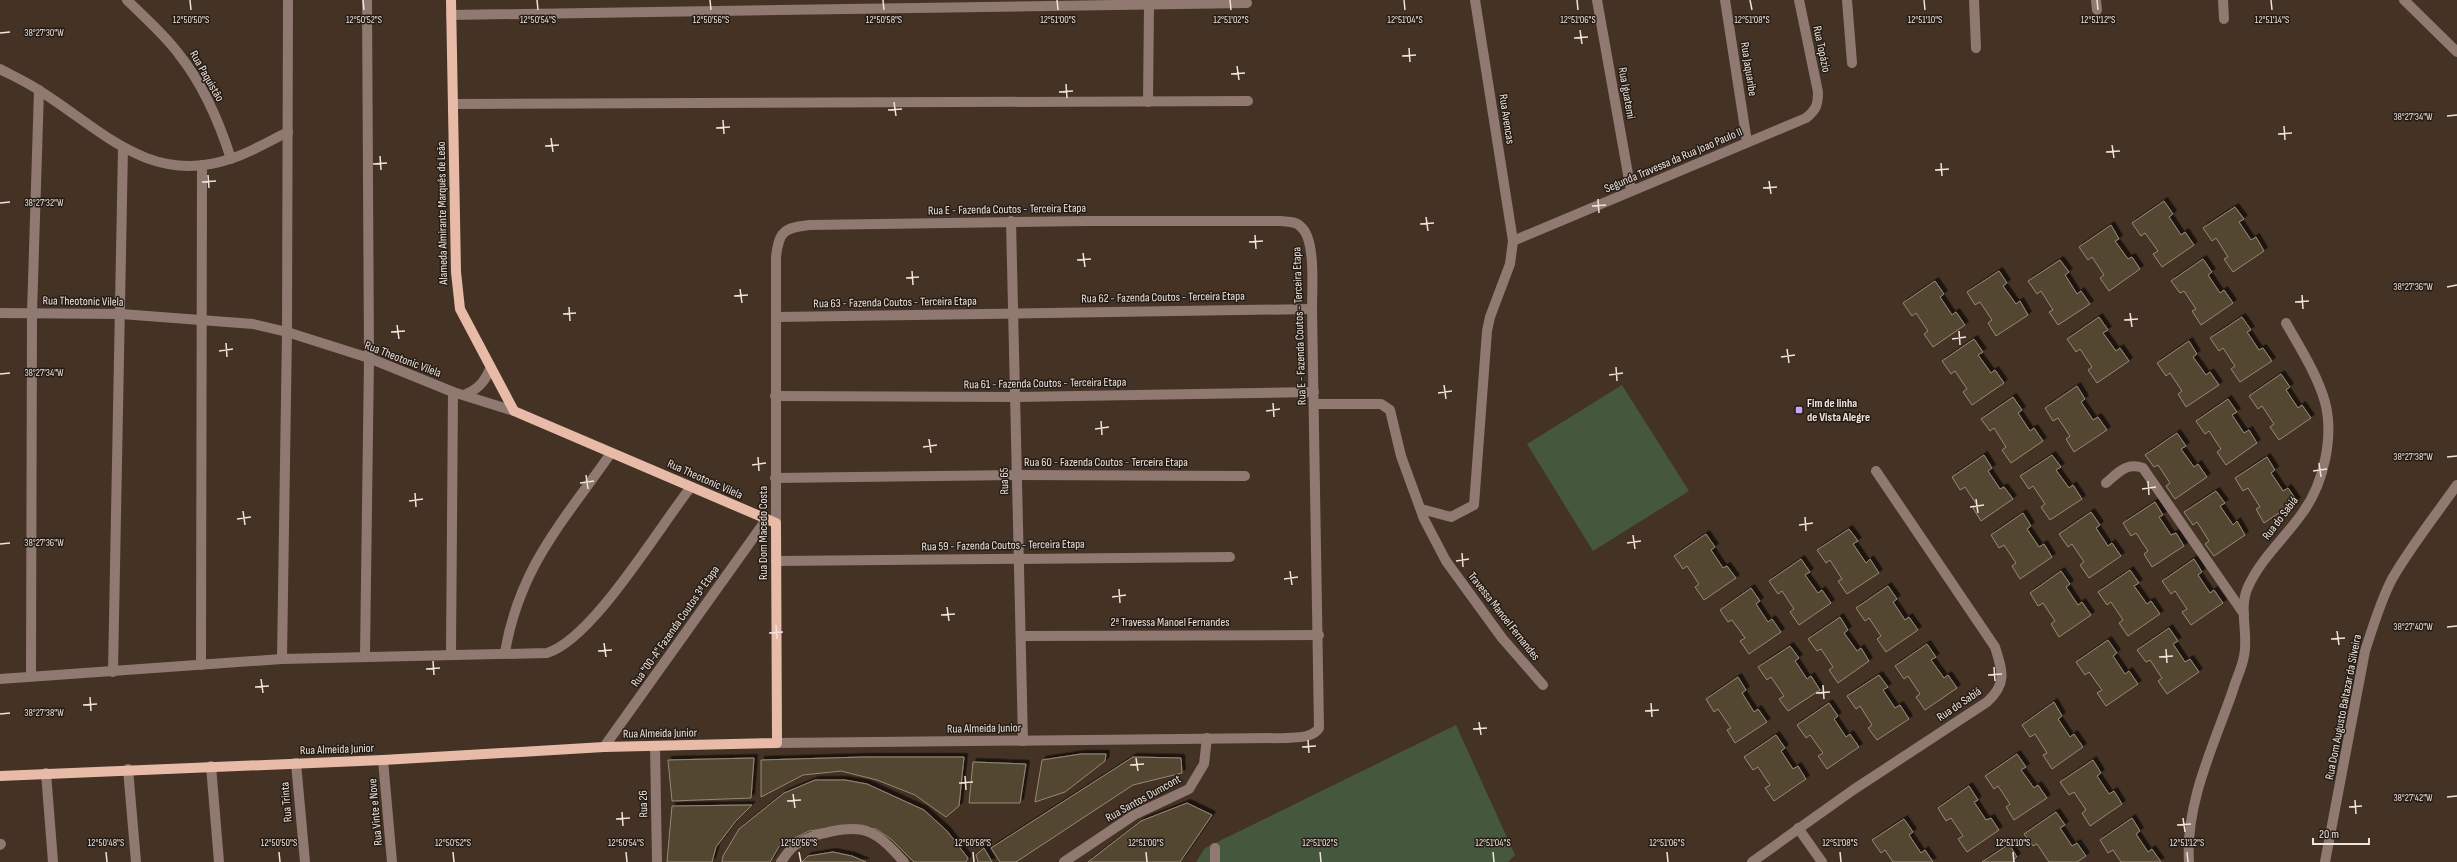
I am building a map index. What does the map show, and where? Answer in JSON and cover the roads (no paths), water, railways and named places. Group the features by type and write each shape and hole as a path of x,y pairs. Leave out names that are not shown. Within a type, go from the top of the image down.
{"main road":[{"name":"Alameda Almirante Marquês de Leão","path":"451,0 457,293 460,309 490,369 514,411"},
{"name":"Rua Theotonic Vilela","path":"514,411 771,521"},
{"name":"Rua Dom Macedo Costa","path":"771,521 776,561 777,743"},
{"name":"Rua Almeida Junior","path":"0,776 128,769 383,760 604,747 777,743"}],"street":[{"name":"Rua Paquistão","path":"127,0 178,52 197,79 217,121 231,159"},
{"path":"282,659 287,332 288,0"},
{"path":"365,656 369,358 367,0"},
{"name":"Rua Avencas","path":"1475,0 1513,241"},
{"name":"Rua Iguatemi","path":"1597,0 1631,191"},
{"name":"Rua Jaquaribe","path":"1725,0 1747,142"},
{"name":"Rua Topázio","path":"1799,0 1818,92 1818,103"},
{"path":"1847,0 1852,63"},
{"path":"1974,0 1976,48"},
{"path":"2223,0 2224,19"},
{"path":"2404,0 2457,52"},
{"path":"451,15 1247,3"},
{"path":"1148,102 1149,4"},
{"path":"0,69 39,90 123,148 150,161 167,165 202,165 231,159 288,132"},
{"path":"31,676 32,313 39,90"},
{"path":"454,104 1248,101"},
{"name":"Segunda Travessa da Rua Joao Paulo II","path":"1513,241 1806,118 1814,111 1818,103"},
{"path":"113,672 123,148"},
{"path":"201,665 202,165"},
{"name":"Rua E - Fazenda Coutos - Terceira Etapa","path":"808,225 1011,221 1294,222 1302,227 1309,242 1312,309 1319,636 1319,728"},
{"name":"Rua 65","path":"1011,221 1023,741"},
{"name":"Rua Dom Macedo Costa","path":"771,521 776,478 776,257 780,236 792,227 808,225"},
{"path":"1421,509 1451,517 1474,505 1487,331 1510,264 1513,241"},
{"name":"Rua 62 - Fazenda Coutos - Terceira Etapa","path":"1014,313 1312,309"},
{"name":"Rua Theotonic Vilela","path":"0,313 121,314 243,322 287,332 369,358 453,392 514,411"},
{"name":"Rua 63 - Fazenda Coutos - Terceira Etapa","path":"776,317 1014,313"},
{"name":"Rua do Sabiá","path":"2189,862 2191,821 2199,789 2245,655 2244,614 2248,588 2254,577 2310,501 2318,482 2327,448 2328,428 2325,401 2314,375 2286,323"},
{"path":"464,395 476,390 485,381 490,369"},
{"path":"451,654 453,392"},
{"name":"Rua 61 - Fazenda Coutos - Terceira Etapa","path":"775,396 1016,397 1314,392"},
{"name":"Travessa Manoel Fernandes","path":"1315,404 1381,404 1387,407 1393,417 1401,456 1421,509 1446,561 1502,638 1543,685"},
{"path":"505,652 511,621 533,564 557,526 611,453"},
{"path":"2106,483 2126,466 2136,465 2143,468 2244,614"},
{"name":"Rua do Sabiá","path":"1752,862 1798,828 1986,702 1997,692 2002,681 1995,647 1876,471"},
{"name":"Rua 60 - Fazenda Coutos - Terceira Etapa","path":"776,478 1017,474 1245,476"},
{"name":"Rua Dom Augusto Baltazar da Silveira","path":"2325,862 2364,651 2374,621 2384,595 2400,567 2457,485"},
{"path":"0,678 113,672 282,659 547,652 557,650 573,637 614,592 691,487"},
{"name":"Rua \"00-A\" Fazenda Coutos 3ª Etapa","path":"604,747 771,521"},
{"name":"Rua 59 - Fazenda Coutos - Terceira Etapa","path":"776,561 1230,557"},
{"name":"2ª Travessa Manoel Fernandes","path":"1021,636 1319,636"},
{"name":"Rua Almeida Junior","path":"777,743 1294,737 1313,734 1319,728"},
{"name":"Rua Santos Dumcont","path":"1064,862 1134,815 1189,789 1204,764 1207,738"},
{"name":"Rua 26","path":"655,746 657,862"},
{"name":"Rua Vinte e Nove","path":"383,760 392,862"},
{"name":"Rua Trinta","path":"296,763 305,862"},
{"path":"211,766 219,862"},
{"path":"128,769 136,862"},
{"path":"46,773 53,862"},
{"path":"1798,828 1822,862"},
{"path":"781,862 796,844 810,837 854,830 867,831 874,834 904,862"},
{"path":"1215,848 1215,862"}],"place":[{"name":"Fim de linha de Vista Alegre","path":"1799,410"}]}
